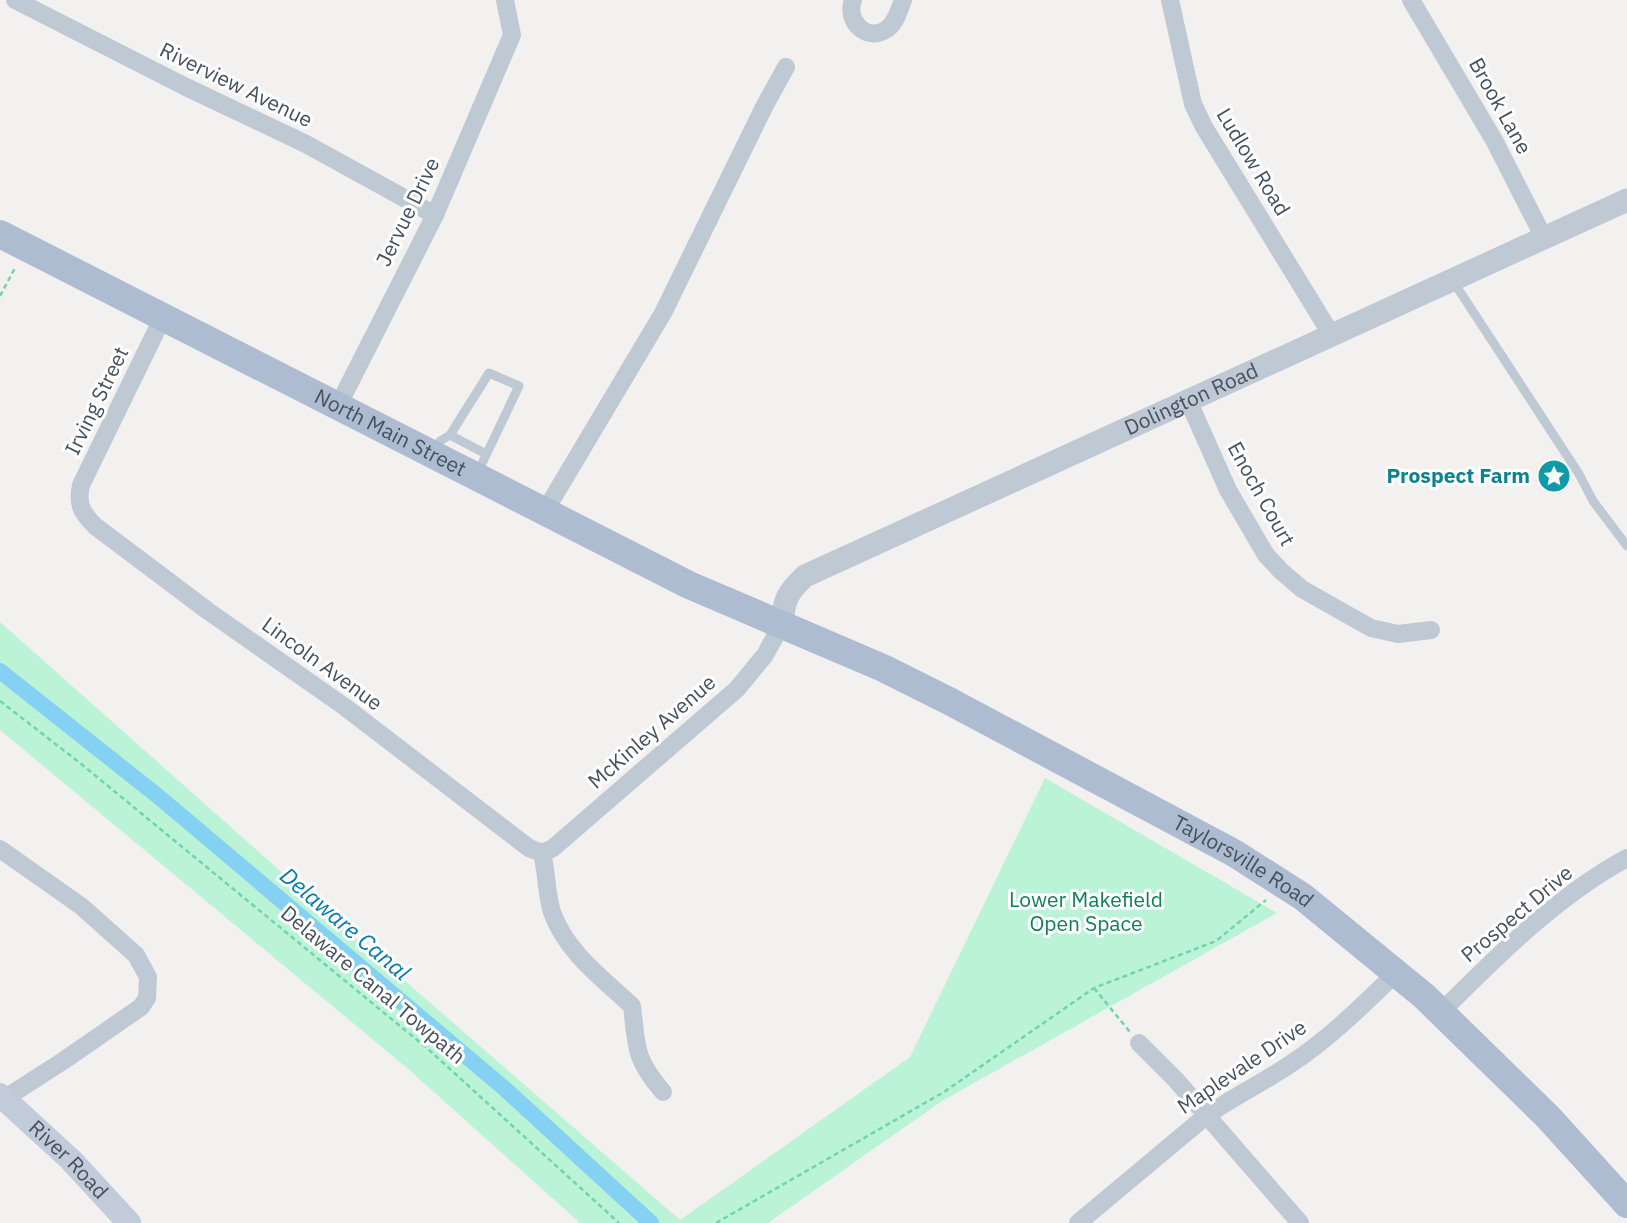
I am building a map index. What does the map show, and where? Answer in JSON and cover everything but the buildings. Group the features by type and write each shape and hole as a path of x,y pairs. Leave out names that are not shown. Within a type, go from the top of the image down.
{"main road":[{"name":"North Main Street","path":"0,234 338,406 442,444 481,465 545,511 689,585 782,624"},
{"name":"Taylorsville Road","path":"782,624 883,668 987,720 1234,853 1285,885 1326,915 1441,1012 1548,1117 1627,1205"},
{"name":"River Road","path":"2,1097 71,1160 129,1223"}],"street":[{"name":"Riverview Avenue","path":"15,0 306,144 435,215"},
{"name":"Jervue Drive","path":"338,406 435,215 512,35 505,0"},
{"path":"853,0 851,15 855,24 870,33 879,33 894,23 903,0"},
{"name":"Ludlow Road","path":"1170,0 1193,104 1204,127 1331,334"},
{"name":"Brook Lane","path":"1411,0 1494,139 1544,237"},
{"path":"545,511 663,313 786,67"},
{"name":"Dolington Road","path":"782,624 783,602 791,589 805,576 1627,200"},
{"name":"Irving Street","path":"79,506 81,485 163,317"},
{"name":"Enoch Court","path":"1188,400 1228,490 1266,555 1281,571 1302,589 1371,628 1398,634 1431,630"},
{"name":"Lincoln Avenue","path":"79,506 95,526 543,857"},
{"name":"McKinley Avenue","path":"543,857 737,689 765,655 782,624"},
{"path":"0,849 81,906 136,955 148,977 147,998 141,1007 63,1061 2,1097"},
{"path":"543,857 553,915 580,958 632,1006 638,1056 646,1071 663,1091"},
{"name":"Prospect Drive","path":"1441,1012 1544,917 1627,858"},
{"name":"Maplevale Drive","path":"1078,1223 1206,1116 1314,1047 1351,1018 1396,973"},
{"path":"1139,1042 1176,1080 1300,1223"}],"lane":[{"path":"1452,279 1579,474 1593,501 1627,546"},
{"path":"442,444 489,373 519,386 481,465"}],"path":[{"path":"0,296 26,248"},
{"name":"Delaware Canal Towpath","path":"0,701 80,763 306,951 418,1040 619,1223"},
{"path":"716,1223 944,1092 1094,988 1216,941 1285,885"},
{"path":"1094,988 1139,1042"}],"green space":[{"name":"Lower Makefield Open Space","path":"0,622 359,941 680,1220 910,1057 1045,778 1277,913 942,1101 768,1223 580,1223 407,1068 0,730"}],"waterway":[{"name":"Delaware Canal","path":"0,671 159,797 505,1089 651,1223"}],"place":[{"name":"Prospect Farm","path":"1554,476"}]}
